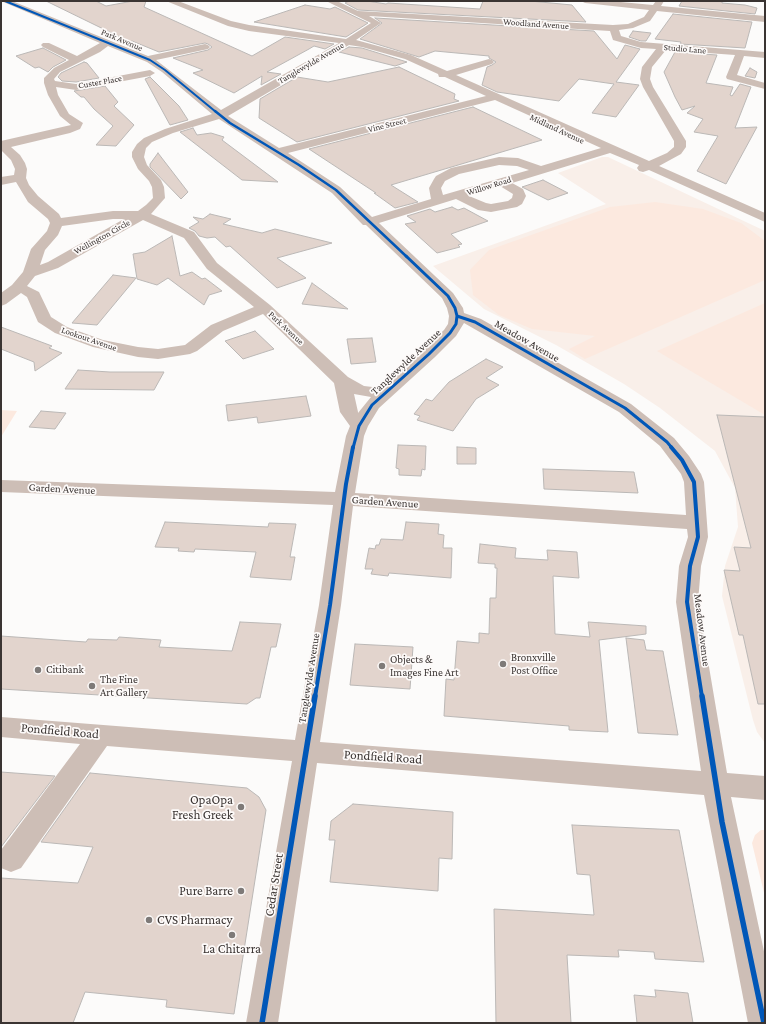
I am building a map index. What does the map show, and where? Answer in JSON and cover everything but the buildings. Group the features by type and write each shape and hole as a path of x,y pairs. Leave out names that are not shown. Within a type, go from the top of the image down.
{"street":[{"name":"Park Avenue","path":"5,1 15,5 28,6 106,43 147,59 175,77 221,115"},
{"name":"Midland Avenue","path":"170,1 228,23 248,28 347,42 402,58 444,75 607,150 762,218"},
{"name":"Midland Avenue","path":"180,1 217,16 262,29"},
{"path":"330,1 377,23"},
{"path":"585,1 657,5 765,19"},
{"name":"Woodland Avenue","path":"358,13 613,28 624,27 647,19 657,5"},
{"path":"7,13 28,6"},
{"name":"Woodland Avenue","path":"377,23 393,16 402,15"},
{"name":"Tanglewylde Avenue","path":"221,115 377,23"},
{"name":"Studio Lane","path":"613,28 616,32 616,38 621,40 663,47 765,55"},
{"path":"1,145 70,130 76,127 77,123 65,116 60,108 48,78 51,74 97,50 106,43"},
{"path":"46,45 77,60"},
{"path":"147,59 205,47"},
{"path":"646,167 677,152 680,147 680,141 648,87 645,79 647,67 663,47"},
{"path":"97,50 121,49"},
{"path":"740,54 731,77 765,86"},
{"path":"444,75 474,68 489,62"},
{"path":"150,73 153,68 158,65"},
{"name":"Custer Place","path":"49,83 76,87 150,73 175,77"},
{"name":"Vine Street","path":"278,152 493,98"},
{"path":"141,215 152,208 160,198 158,187 142,166 138,157 138,152 141,146 148,140 158,135 221,115 336,190 368,222 448,296 455,308 456,316"},
{"path":"1,145 16,158 19,163 21,169 20,178 33,199 54,217 57,223 53,232 38,249 30,273 17,288 1,300"},
{"name":"Willow Road","path":"368,222 607,150"},
{"path":"438,201 435,188 440,179 455,171 499,161 518,162 542,170"},
{"path":"1,180 20,178"},
{"path":"457,195 483,207 491,208 512,204 518,201 520,196 519,192 502,182"},
{"name":"Wellington Circle","path":"57,223 113,215 141,215"},
{"name":"Park Avenue","path":"141,215 155,218 189,235 212,266 265,308 342,381 359,390 384,394"},
{"name":"Wellington Circle","path":"30,273 53,265 141,215"},
{"name":"Lookout Avenue","path":"17,288 26,290 34,295 44,319 61,330 99,344 138,352 158,354 184,351 191,348 217,328 265,308"},
{"name":"Tanglewylde Avenue","path":"306,751 330,605 346,484 355,436 359,426 372,405 443,340 456,324 456,316"},
{"name":"Meadow Avenue","path":"456,316 475,322 625,408 667,442 691,474 694,482 698,537 690,566 687,602 722,822 764,1023"},
{"path":"342,381 346,391 349,412 359,426"},
{"name":"Garden Avenue","path":"1,486 345,499 698,524"},
{"name":"Pondfield Road","path":"1,727 765,788"},
{"path":"11,859 101,735"},
{"name":"Cedar Street","path":"262,1023 306,751"}],"shaded area":[{"path":"602,157 608,157 765,231 765,743 757,732 753,720 722,596 725,566 738,527 735,488 715,451 660,408 624,384 556,345 484,309 433,266 606,204 558,173"},
{"path":"655,202 703,209 741,223 765,241 765,280 585,359 569,349 595,336 532,329 499,315 473,295 470,270 489,250 610,207"},
{"path":"765,303 765,415 657,351"},
{"path":"1,410 17,411 1,437"},
{"path":"761,830 765,830 765,897 752,843 755,835"}],"cycle path":[{"path":"5,1 150,60 165,70 230,123 299,165 336,190 448,296 455,308 457,316 456,324 450,333 372,405 359,426 355,436 346,484 330,605 262,1023"},
{"path":"457,316 475,322 625,408 667,442 691,474 694,482 698,537 690,566 687,602 722,822 764,1023"}],"place":[{"name":"Bronxville Post Office","path":"503,664"},
{"name":"Objects & Images Fine Art","path":"382,666"},
{"name":"Citibank","path":"38,670"},
{"name":"The Fine Art Gallery","path":"92,686"},
{"name":"OpaOpa Fresh Greek","path":"241,807"},
{"name":"Pure Barre","path":"241,891"},
{"name":"CVS Pharmacy","path":"149,920"},
{"name":"La Chitarra","path":"232,935"}]}
